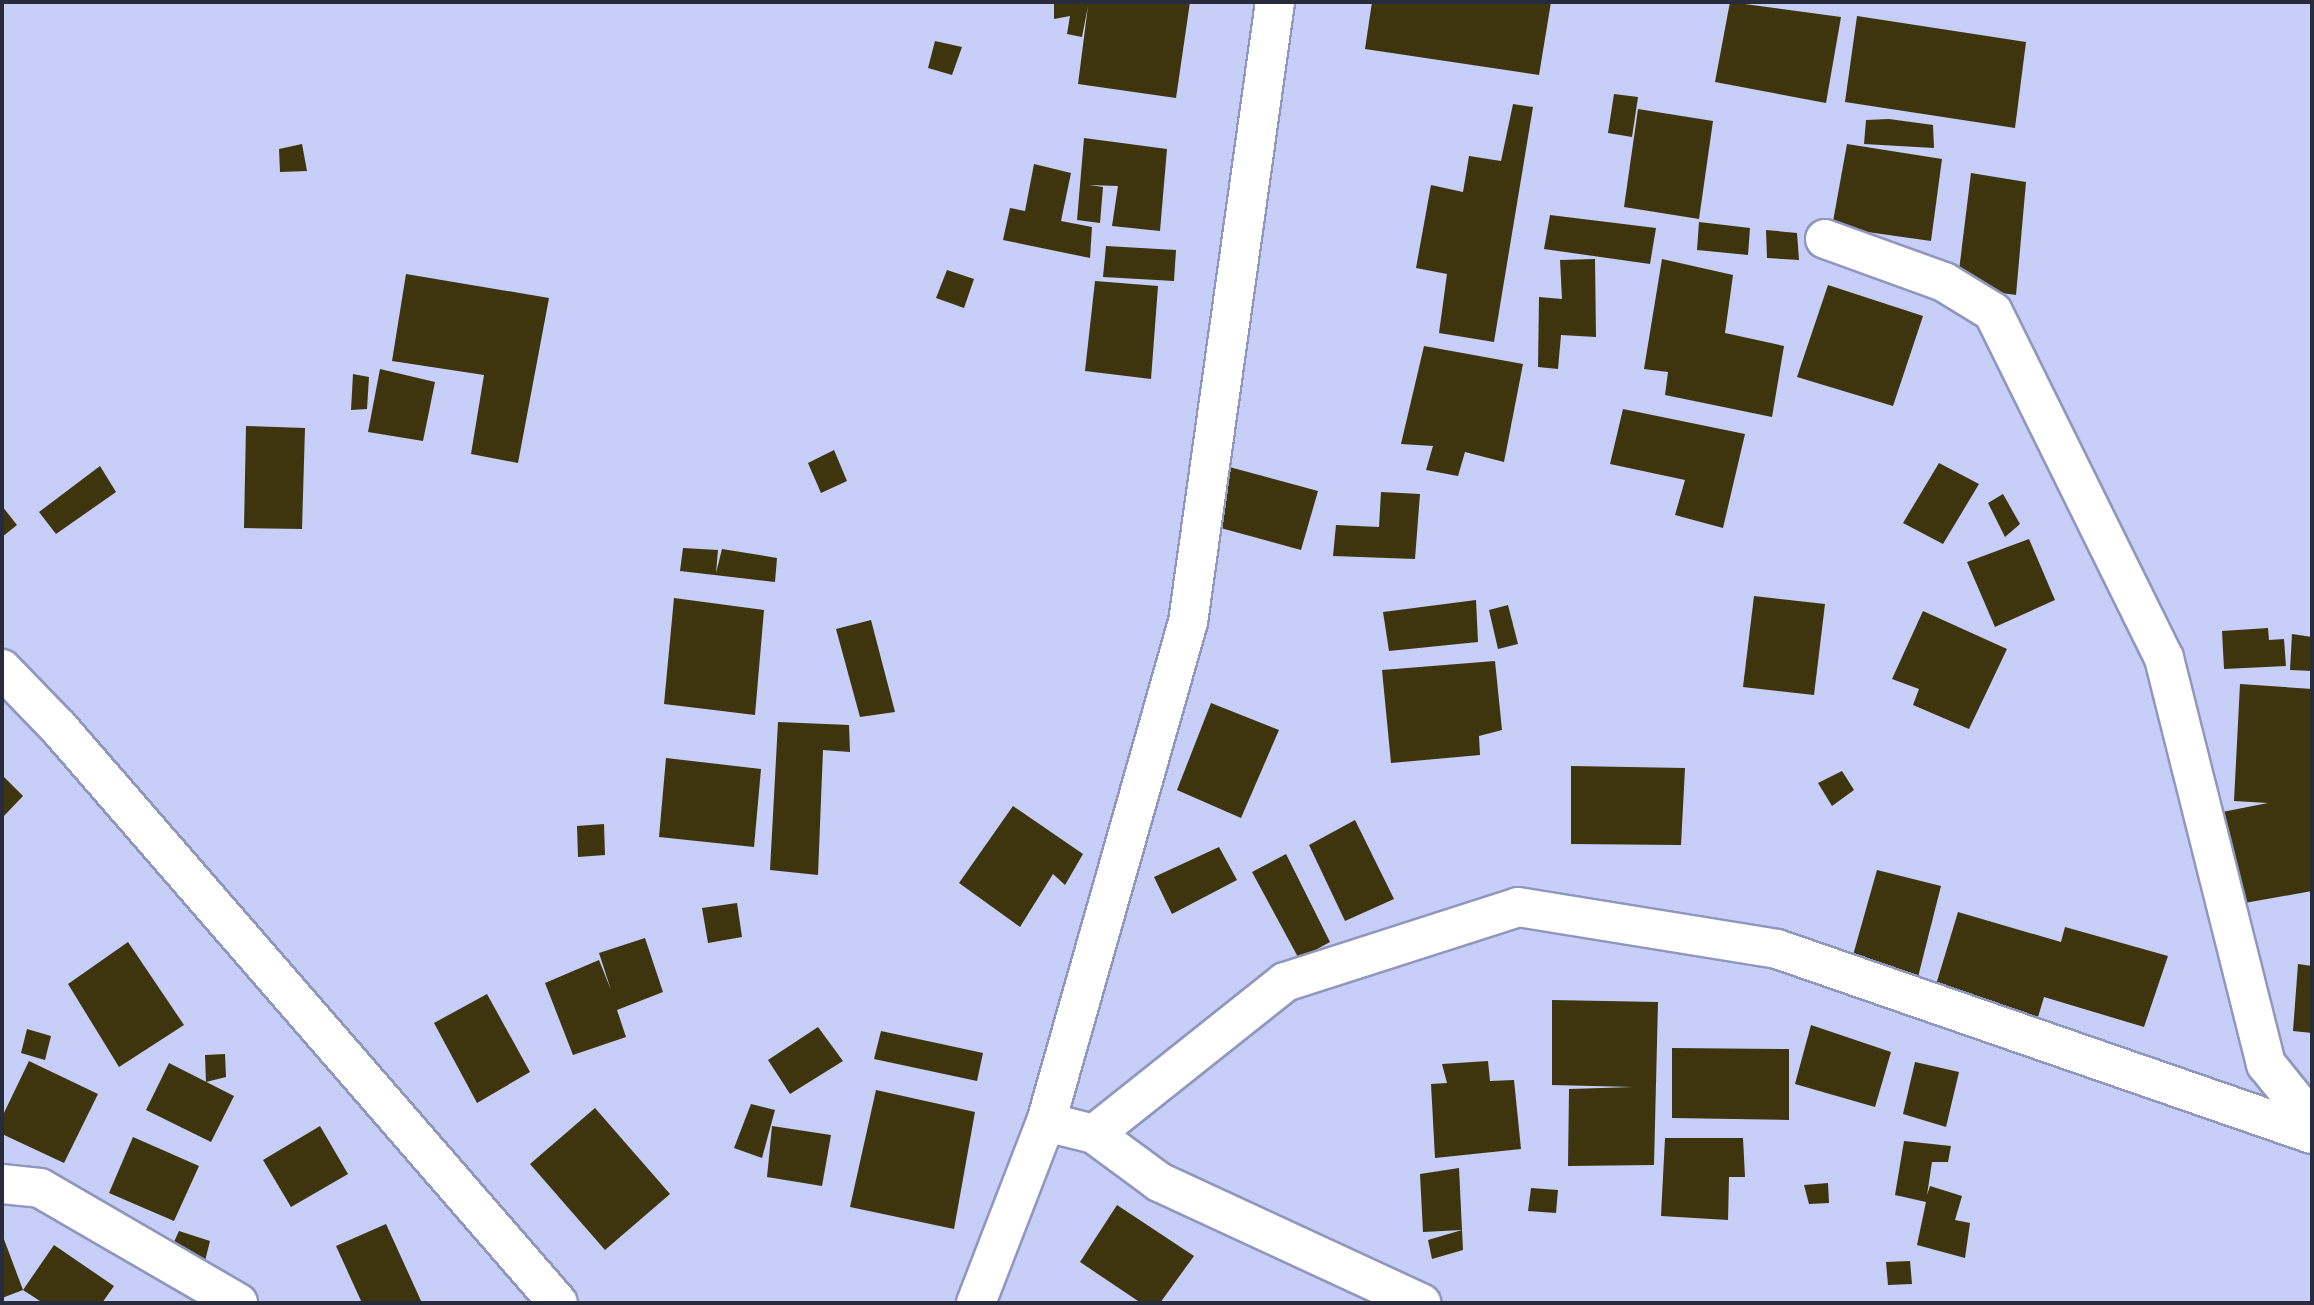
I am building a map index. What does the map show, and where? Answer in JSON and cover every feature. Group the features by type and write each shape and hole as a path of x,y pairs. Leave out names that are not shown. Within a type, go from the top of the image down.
{"street":[{"path":"976,1303 1046,1122 1188,622 1275,2"},
{"path":"1825,239 1944,282 1993,312 2164,658 2266,1064 2312,1121"},
{"path":"2,669 558,1303"},
{"path":"1094,1134 1285,982 1518,907 1777,949 2312,1134"},
{"path":"1046,1122 1094,1134 1159,1182 1421,1303"},
{"path":"2,1184 40,1188 238,1303"}],"building":[{"path":"1054,2 1190,2 1176,98 1078,84 1088,6 1082,37 1067,34 1070,16 1054,19"},
{"path":"1372,2 1551,2 1539,75 1365,49"},
{"path":"1730,2 1841,17 1826,103 1715,82"},
{"path":"1857,16 2026,42 2015,128 1845,102"},
{"path":"935,41 962,47 952,75 928,68"},
{"path":"1614,94 1638,97 1632,137 1608,133"},
{"path":"1513,104 1533,107 1494,342 1439,333 1447,274 1416,268 1431,185 1463,192 1469,156 1501,161"},
{"path":"1638,109 1713,121 1699,219 1624,207"},
{"path":"1889,119 1933,125 1934,148 1864,144 1866,120"},
{"path":"1084,138 1167,149 1160,231 1112,226 1118,186 1089,185 1103,187 1100,223 1077,220"},
{"path":"302,144 307,171 280,172 279,149"},
{"path":"1847,144 1942,159 1931,241 1832,227"},
{"path":"1034,164 1071,173 1061,221 1092,227 1090,258 1003,240 1010,208 1025,211"},
{"path":"1971,173 2026,182 2016,295 1957,287"},
{"path":"1550,215 1656,228 1650,264 1544,249"},
{"path":"1699,222 1750,228 1748,255 1697,250"},
{"path":"1766,230 1797,233 1799,260 1767,258"},
{"path":"1106,246 1176,250 1174,281 1103,277"},
{"path":"1595,259 1596,337 1561,335 1558,369 1538,367 1539,297 1562,299 1560,260"},
{"path":"1662,259 1733,275 1725,333 1784,346 1772,417 1665,395 1668,372 1644,369"},
{"path":"947,270 974,279 964,308 936,298"},
{"path":"406,274 549,298 518,463 471,454 484,375 392,361"},
{"path":"1095,281 1158,286 1151,379 1085,371"},
{"path":"1828,285 1923,316 1893,406 1797,377"},
{"path":"1424,346 1523,364 1504,462 1465,452 1458,476 1426,470 1433,446 1401,444"},
{"path":"380,369 435,382 423,441 368,432"},
{"path":"353,374 369,377 367,409 351,410"},
{"path":"1623,409 1745,434 1723,528 1675,515 1685,480 1610,464"},
{"path":"246,426 305,428 302,529 244,528"},
{"path":"834,450 847,481 821,493 808,463"},
{"path":"1939,463 1979,484 1943,544 1903,523"},
{"path":"1222,465 1318,491 1301,550 1206,524"},
{"path":"100,466 116,492 56,534 39,512"},
{"path":"1381,492 1420,494 1415,559 1333,556 1336,525 1379,527"},
{"path":"2003,494 2020,524 2005,537 1988,503"},
{"path":"2,506 17,525 2,537"},
{"path":"2029,539 2055,600 1995,627 1967,562"},
{"path":"683,548 718,550 716,573 722,549 777,558 775,582 680,571"},
{"path":"1754,596 1825,604 1814,695 1743,687"},
{"path":"674,598 764,610 755,715 664,704"},
{"path":"1476,600 1478,642 1389,651 1383,612"},
{"path":"1508,605 1518,644 1498,649 1489,610"},
{"path":"1923,611 2007,649 1969,729 1913,705 1919,689 1892,679"},
{"path":"871,620 895,712 860,717 836,629"},
{"path":"2268,628 2269,640 2284,639 2286,666 2224,669 2222,631"},
{"path":"2292,634 2312,637 2312,671 2290,670"},
{"path":"1495,661 1502,730 1479,736 1480,755 1391,763 1382,670"},
{"path":"2240,684 2312,689 2312,891 2228,906 2212,814 2268,803 2234,801"},
{"path":"1211,703 1279,730 1241,818 1177,790"},
{"path":"778,722 849,725 850,752 823,750 818,875 770,870"},
{"path":"666,758 761,769 754,847 659,837"},
{"path":"1571,766 1685,768 1681,845 1571,844"},
{"path":"1842,771 1854,790 1832,806 1818,783"},
{"path":"2,775 23,796 2,818"},
{"path":"1013,806 1083,854 1065,885 1053,874 1020,927 959,883"},
{"path":"1355,820 1394,899 1345,921 1309,845"},
{"path":"604,824 605,855 578,857 577,826"},
{"path":"1219,847 1237,880 1172,914 1154,877"},
{"path":"1286,854 1330,942 1299,959 1252,872"},
{"path":"1877,870 1941,886 1915,989 1848,973"},
{"path":"737,903 742,937 708,943 702,908"},
{"path":"1958,912 2061,942 2065,927 2168,956 2144,1027 2044,997 2038,1017 1935,988"},
{"path":"645,938 663,992 617,1010 626,1037 573,1055 545,983 599,960 611,990 599,953"},
{"path":"128,942 184,1025 119,1067 68,984"},
{"path":"2298,964 2312,966 2312,1033 2293,1031"},
{"path":"487,994 530,1072 477,1103 434,1023"},
{"path":"1552,1000 1658,1002 1654,1165 1568,1166 1569,1089 1633,1087 1552,1085"},
{"path":"1811,1025 1891,1052 1875,1107 1795,1084"},
{"path":"818,1027 843,1061 790,1094 768,1060"},
{"path":"27,1029 51,1036 45,1060 21,1053"},
{"path":"881,1031 983,1053 977,1081 874,1059"},
{"path":"1672,1048 1789,1049 1789,1120 1672,1118"},
{"path":"225,1054 226,1077 206,1082 205,1055"},
{"path":"29,1061 98,1094 64,1163 2,1134 2,1117"},
{"path":"1488,1061 1490,1081 1514,1080 1521,1149 1435,1158 1431,1084 1447,1083 1442,1064"},
{"path":"1915,1062 1959,1072 1946,1127 1903,1114"},
{"path":"169,1063 234,1096 211,1142 146,1110"},
{"path":"876,1090 975,1112 954,1229 850,1207"},
{"path":"751,1104 775,1110 762,1158 734,1148"},
{"path":"595,1108 670,1194 605,1250 530,1164"},
{"path":"320,1126 348,1174 291,1207 263,1160"},
{"path":"772,1126 831,1135 822,1186 767,1177"},
{"path":"133,1137 199,1166 174,1221 109,1193"},
{"path":"1665,1138 1743,1138 1745,1177 1729,1177 1728,1220 1661,1216"},
{"path":"1904,1141 1951,1146 1948,1162 1932,1162 1927,1195 1930,1186 1962,1196 1955,1220 1970,1223 1965,1258 1917,1245 1926,1202 1895,1195"},
{"path":"1459,1168 1462,1230 1423,1232 1420,1174"},
{"path":"1828,1183 1829,1203 1809,1204 1804,1185"},
{"path":"1531,1188 1558,1190 1556,1213 1528,1211"},
{"path":"1117,1205 1194,1256 1160,1303 1141,1303 1080,1262"},
{"path":"386,1224 422,1303 362,1303 336,1246"},
{"path":"1462,1230 1463,1250 1432,1259 1428,1240"},
{"path":"179,1231 210,1241 204,1265 168,1255"},
{"path":"2,1234 23,1290 2,1298"},
{"path":"54,1245 114,1286 102,1303 43,1303 23,1290"},
{"path":"1910,1261 1912,1284 1888,1285 1886,1262"}]}
